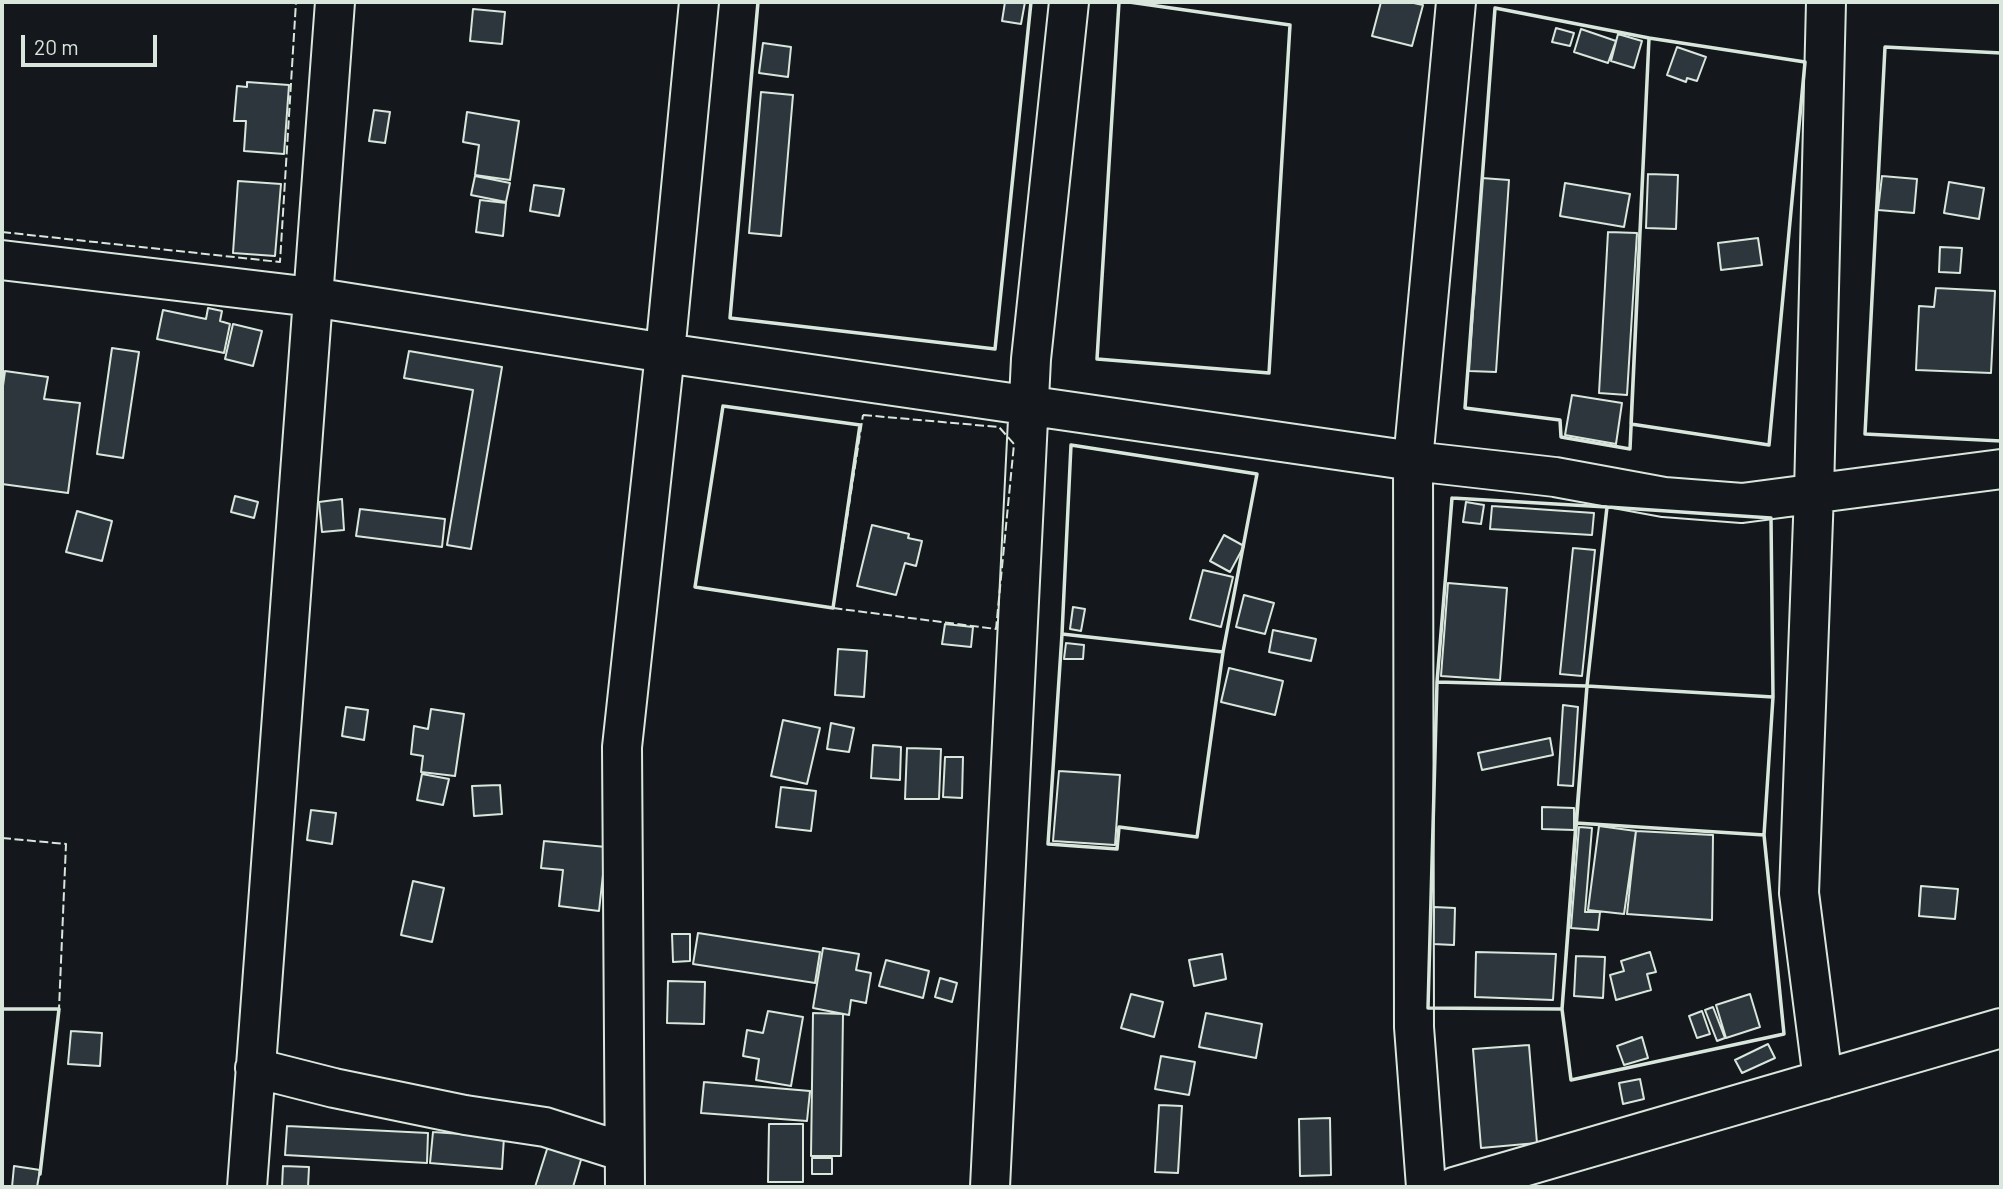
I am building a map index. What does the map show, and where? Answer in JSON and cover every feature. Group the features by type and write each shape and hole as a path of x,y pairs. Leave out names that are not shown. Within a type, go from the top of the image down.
{"street":[{"path":"247,1187 335,2"},
{"path":"256,1068 334,1088 465,1115 545,1127 625,1170 622,747 666,353 699,2"},
{"path":"990,1187 1031,359 1069,2"},
{"path":"1426,1187 1414,1027 1413,461 1456,2"},
{"path":"1823,1080 1799,893 1814,493 1826,2"},
{"path":"2,260 312,297 666,353 1413,461 1556,478 1664,497 1742,503 2001,469"},
{"path":"1454,1187 2001,1028"}],"building":[{"path":"1005,2 1025,2 1021,24 1002,21"},
{"path":"1381,2 1423,5 1412,46 1372,36"},
{"path":"473,9 505,12 502,44 470,41"},
{"path":"1556,28 1574,33 1570,46 1552,42"},
{"path":"1581,29 1616,41 1608,63 1574,52"},
{"path":"1618,34 1642,41 1634,68 1611,61"},
{"path":"763,43 791,47 788,77 759,73"},
{"path":"1677,47 1706,57 1697,81 1687,78 1686,82 1667,75"},
{"path":"247,82 289,85 284,154 244,151 246,121 234,121 237,86 247,87"},
{"path":"761,92 793,95 781,236 749,233"},
{"path":"374,110 390,112 385,143 369,141"},
{"path":"467,112 519,121 510,180 475,175 479,145 463,142"},
{"path":"1648,174 1678,175 1676,229 1646,228"},
{"path":"475,176 510,183 506,202 471,195"},
{"path":"1882,176 1917,179 1914,213 1878,210"},
{"path":"1482,178 1509,180 1496,372 1469,371"},
{"path":"238,181 281,184 275,256 233,253"},
{"path":"1949,182 1984,188 1979,219 1944,213"},
{"path":"1565,183 1630,194 1624,227 1560,216"},
{"path":"534,185 564,189 559,216 530,211"},
{"path":"480,200 506,203 503,236 476,232"},
{"path":"1608,232 1637,233 1627,395 1599,393"},
{"path":"1758,238 1762,265 1721,270 1718,243"},
{"path":"1940,247 1962,248 1960,273 1939,272"},
{"path":"1936,288 1995,291 1991,373 1916,370 1919,306 1934,307"},
{"path":"208,308 222,311 220,321 230,324 224,353 157,339 163,310 206,319"},
{"path":"233,324 262,331 253,366 225,359"},
{"path":"112,348 139,352 123,458 97,454"},
{"path":"409,351 502,367 471,549 447,545 473,390 404,378"},
{"path":"5,371 48,377 44,399 80,403 68,493 2,484 2,393"},
{"path":"1572,395 1622,403 1616,444 1565,435"},
{"path":"235,496 258,502 254,518 231,512"},
{"path":"342,499 344,530 322,532 319,502"},
{"path":"1466,502 1484,505 1481,524 1463,522"},
{"path":"1492,506 1594,513 1592,535 1490,529"},
{"path":"360,509 445,519 442,547 356,536"},
{"path":"77,511 112,521 102,561 66,552"},
{"path":"872,525 909,534 908,538 922,541 916,566 905,563 896,595 857,586"},
{"path":"1224,535 1244,546 1230,572 1210,561"},
{"path":"1573,548 1595,550 1582,676 1560,674"},
{"path":"1203,570 1233,577 1221,627 1190,619"},
{"path":"1448,583 1507,588 1500,680 1441,676"},
{"path":"1244,595 1274,603 1265,634 1236,627"},
{"path":"1073,607 1085,609 1081,631 1070,629"},
{"path":"945,624 973,627 971,647 942,644"},
{"path":"1273,630 1316,639 1311,661 1269,652"},
{"path":"1066,643 1084,645 1083,659 1064,659"},
{"path":"838,649 867,651 864,697 835,695"},
{"path":"1229,668 1283,681 1275,715 1221,702"},
{"path":"1563,705 1578,707 1573,786 1558,785"},
{"path":"346,707 368,710 364,740 342,736"},
{"path":"431,709 464,714 455,776 421,772 423,756 411,754 414,726 428,729"},
{"path":"783,720 820,728 807,784 771,776"},
{"path":"831,723 854,728 849,752 827,749"},
{"path":"1550,738 1553,755 1482,770 1478,753"},
{"path":"873,745 901,747 900,780 871,778"},
{"path":"907,748 941,749 939,799 905,799"},
{"path":"945,757 963,757 962,798 943,797"},
{"path":"1059,771 1120,775 1115,845 1053,841"},
{"path":"422,774 449,779 443,805 417,800"},
{"path":"500,785 502,814 474,816 472,786"},
{"path":"781,787 816,791 811,831 776,827"},
{"path":"1542,807 1574,808 1574,830 1542,829"},
{"path":"311,810 336,813 332,844 307,840"},
{"path":"1599,826 1636,831 1624,914 1588,910"},
{"path":"1579,827 1592,828 1585,912 1600,912 1598,930 1571,928"},
{"path":"1636,831 1713,835 1712,920 1627,914"},
{"path":"544,841 606,847 599,911 559,906 563,870 541,868"},
{"path":"413,881 444,888 432,942 401,935"},
{"path":"1921,886 1958,889 1955,919 1919,916"},
{"path":"1434,907 1455,908 1454,945 1433,944"},
{"path":"698,933 820,952 815,983 693,964"},
{"path":"672,934 690,934 690,961 673,962"},
{"path":"823,948 859,954 856,970 871,973 866,1003 851,1000 849,1015 813,1008"},
{"path":"1476,952 1556,954 1553,1000 1475,997"},
{"path":"1650,952 1656,972 1647,974 1651,990 1616,1000 1610,975 1624,971 1621,961"},
{"path":"1222,954 1226,979 1194,986 1189,960"},
{"path":"1576,956 1605,957 1603,998 1574,996"},
{"path":"886,960 929,971 923,998 879,986"},
{"path":"940,978 957,983 952,1002 935,997"},
{"path":"668,981 705,982 704,1024 667,1023"},
{"path":"1131,994 1163,1002 1154,1037 1121,1028"},
{"path":"1750,994 1760,1027 1726,1038 1716,1005"},
{"path":"1713,1007 1725,1038 1717,1041 1705,1010"},
{"path":"768,1011 803,1017 791,1086 756,1080 759,1059 743,1056 747,1030 763,1033"},
{"path":"1702,1011 1710,1034 1697,1038 1689,1016"},
{"path":"813,1013 843,1014 841,1156 811,1156"},
{"path":"1206,1013 1262,1024 1256,1058 1199,1047"},
{"path":"71,1031 102,1033 100,1066 68,1064"},
{"path":"1642,1037 1648,1058 1624,1065 1617,1046"},
{"path":"1768,1044 1775,1058 1742,1073 1735,1060"},
{"path":"1529,1045 1537,1143 1481,1148 1473,1049"},
{"path":"1161,1056 1195,1062 1189,1095 1155,1089"},
{"path":"1640,1079 1644,1099 1623,1104 1619,1083"},
{"path":"704,1082 810,1091 807,1121 701,1113"},
{"path":"1159,1105 1182,1106 1178,1173 1155,1172"},
{"path":"1330,1118 1331,1175 1300,1176 1299,1119"},
{"path":"769,1124 803,1124 803,1182 768,1182"},
{"path":"287,1126 428,1133 427,1163 285,1155"},
{"path":"433,1132 504,1137 502,1169 430,1163"},
{"path":"549,1143 583,1153 573,1187 535,1187"},
{"path":"812,1158 832,1158 832,1174 812,1174"},
{"path":"14,1166 40,1170 37,1187 12,1187"},
{"path":"283,1166 309,1167 308,1187 282,1187"}],"fence":[{"path":"2,232 280,262 296,2"},
{"path":"863,415 999,427 1014,444 996,629 833,608 863,415"},
{"path":"2,838 66,844 59,1009 2,1009"}],"wall":[{"path":"758,2 730,318 995,349 1031,2"},
{"path":"1119,2 1097,359 1269,373 1290,25 1129,2"},
{"path":"1495,8 1649,38 1630,449 1561,437 1560,420 1465,408 1495,8"},
{"path":"1649,38 1805,62 1769,445 1631,424 1649,38"},
{"path":"2001,53 1885,47 1865,434 2001,441"},
{"path":"723,406 860,425 833,608 695,587 723,406"},
{"path":"1071,445 1257,474 1223,652 1062,634 1071,445"},
{"path":"1452,498 1607,507 1587,686 1437,682 1452,498"},
{"path":"1607,507 1771,518 1773,697 1587,686 1607,507"},
{"path":"1062,634 1223,652 1197,837 1119,827 1117,849 1048,844 1062,634"},
{"path":"1437,682 1587,686 1562,1009 1428,1008 1437,682"},
{"path":"1587,686 1773,697 1764,835 1576,823 1587,686"},
{"path":"1576,823 1764,835 1784,1034 1571,1080 1562,1009 1576,823"},
{"path":"2,1009 59,1009 40,1174"}]}
